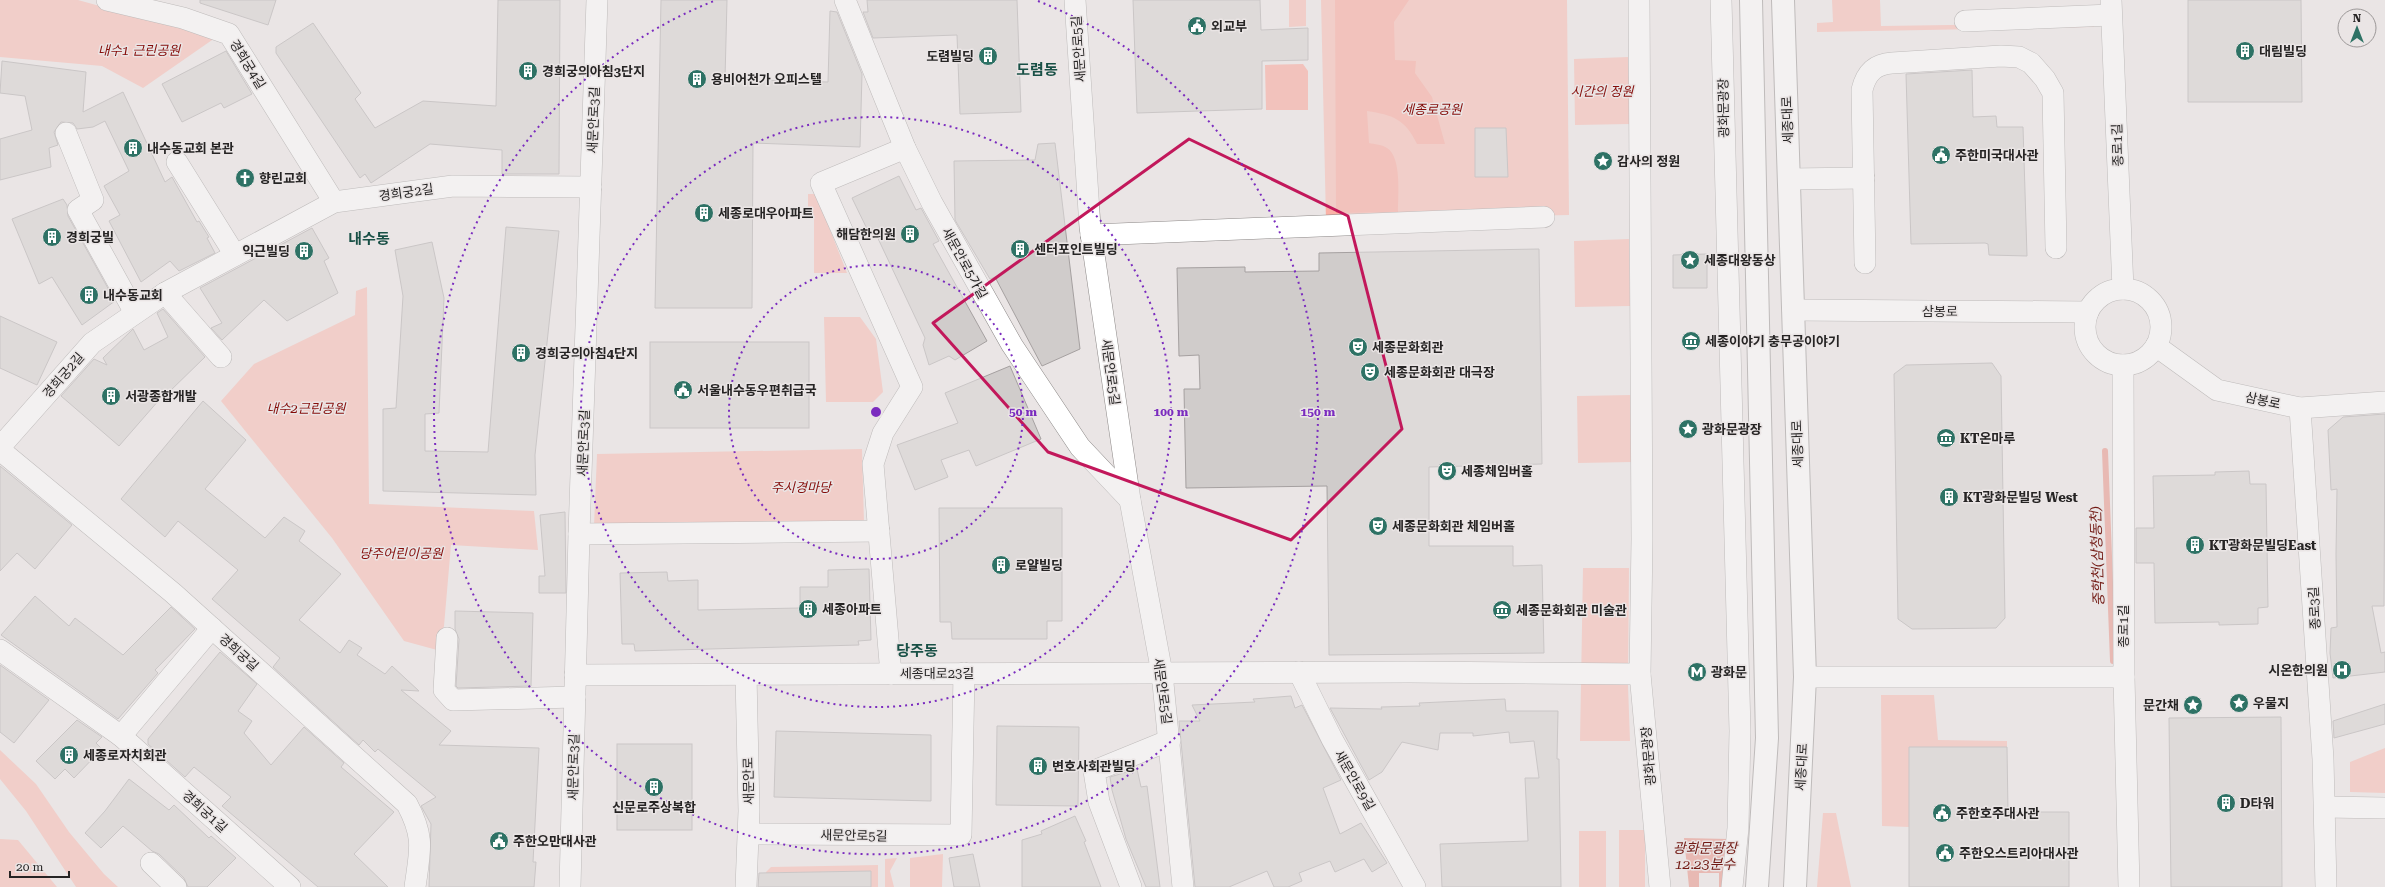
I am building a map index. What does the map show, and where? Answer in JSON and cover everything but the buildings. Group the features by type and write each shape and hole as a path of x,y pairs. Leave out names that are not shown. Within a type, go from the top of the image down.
{"main road":[{"path":"1751,0 1767,738 1757,887"},
{"name":"세종대로","path":"1783,0 1805,678 1795,887"}],"street":[{"name":"경희궁4길","path":"107,0 183,18 229,34 334,202"},
{"name":"새문안로3길","path":"570,887 579,534 597,0"},
{"name":"새문안로5가길","path":"844,0 905,148 932,203 1012,345 1080,447 1130,500"},
{"name":"새문안로5길","path":"1074,0 1091,235 1130,500 1162,673 1170,740 1183,887"},
{"name":"광화문광장","path":"1639,0 1642,523 1640,674 1660,887"},
{"name":"광화문광장","path":"1721,0 1740,731 1738,828 1732,887"},
{"path":"1965,21 2111,7"},
{"name":"종로1길","path":"2111,7 2123,289"},
{"path":"1865,263 1862,90 1867,76 1877,66 1892,63 2001,56 2019,57 2031,63 2041,73 2053,93 2056,248"},
{"path":"66,133 93,200 78,210 135,313"},
{"path":"891,674 873,464 883,433 912,387 821,183 905,148"},
{"path":"177,162 235,256"},
{"path":"1789,179 1864,178"},
{"name":"경희궁2길","path":"0,447 92,343 165,293 334,202 453,186 591,186"},
{"path":"1091,235 1544,217"},
{"path":"2123,289 2139,293 2151,302 2158,311 2161,323 2160,335 2156,346 2142,360 2123,365 2105,360 2091,348 2086,337 2085,324 2088,312 2096,298 2113,290 2123,289"},
{"path":"165,293 221,357"},
{"name":"삼봉로","path":"1793,310 2088,312"},
{"name":"삼봉로","path":"2156,346 2217,390 2300,408 2385,402"},
{"name":"종로1길","path":"2123,365 2124,677 2129,887"},
{"name":"종로3길","path":"2300,408 2325,807 2326,887"},
{"name":"경희궁길","path":"0,450 173,594 407,804 416,820 421,840 415,887"},
{"path":"579,534 879,531"},
{"path":"121,736 212,628"},
{"path":"448,638 444,690 453,700 575,697"},
{"name":"경희궁1길","path":"0,650 121,736 290,887"},
{"name":"세종대로23길","path":"576,675 1299,672 1640,674"},
{"name":"새문안로9길","path":"1299,672 1332,739 1415,887"},
{"name":"새문안로5길","path":"748,834 961,835 964,673"},
{"name":"새문안로","path":"746,674 748,834 746,887"},
{"path":"1805,678 2124,677"},
{"name":"새문안로5길","path":"1131,887 1099,802 1094,771 1170,740"},
{"path":"2325,807 2385,808"},
{"path":"151,864 176,887"}],"highlighted area":[{"path":"1189,139 1348,216 1402,429 1291,540 1048,452 933,323"}],"green space":[{"name":"내수1 근린공원","path":"0,0 78,0 215,38 143,88 102,66 0,57"},
{"path":"1289,0 1306,0 1306,26 1289,27"},
{"name":"세종로공원","path":"1321,0 1567,0 1569,215 1326,221"},
{"path":"1335,0 1409,0 1394,22 1395,60 1416,61 1415,73 1432,97 1445,144 1417,144 1408,129 1397,120 1384,114 1367,111 1369,143 1381,145 1387,148 1392,153 1395,160 1398,178 1398,212 1336,213"},
{"path":"1832,0 1880,0 1881,26 2094,23 2094,27 1817,32 1817,23 1833,22"},
{"name":"시간의 정원","path":"1628,57 1630,124 1575,125 1574,59"},
{"path":"1303,64 1308,71 1308,110 1266,110 1265,65"},
{"path":"808,194 816,194 847,273 814,273 814,217 808,216"},
{"path":"1629,239 1630,306 1575,307 1574,241"},
{"path":"367,287 369,504 534,511 538,550 451,545 444,626 437,650 404,641 332,538 221,401 254,364 355,315 356,291"},
{"path":"824,317 860,317 876,339 883,392 873,402 826,402"},
{"path":"1631,395 1633,462 1578,463 1577,396"},
{"name":"주시경마당","path":"862,449 864,523 594,526 597,454"},
{"path":"1583,568 1629,568 1628,685 1630,741 1580,741"},
{"path":"1881,695 1934,695 1938,740 2007,741 2007,747 1909,747 1909,827 1882,826"},
{"path":"2385,748 2385,793 2350,792 2350,762"},
{"path":"0,750 36,784 69,832 104,874 118,887 76,887 26,811 0,779"},
{"path":"1823,813 1836,813 1851,887 1817,887"},
{"path":"1619,830 1645,830 1645,887 1619,887"},
{"path":"1579,831 1606,831 1606,887 1579,887"},
{"path":"0,839 18,840 57,887 0,887"},
{"path":"943,854 942,887 910,887 910,858"},
{"path":"897,858 890,871 894,887 885,887 885,859"},
{"path":"878,865 878,887 871,887 870,871 771,873 766,887 766,872 771,867"}],"water":[{"name":"광화문광장 12.23분수","path":"1684,838 1729,839 1724,887 1719,887 1719,873 1699,873 1699,887 1689,887"}],"waterway":[{"name":"중학천(삼청동천)","path":"2105,451 2113,661"}],"place":[{"name":"외교부","path":"1197,26"},
{"name":"대림빌딩","path":"2245,51"},
{"name":"도렴빌딩","path":"988,56"},
{"name":"경희궁의아침3단지","path":"528,71"},
{"name":"용비어천가 오피스텔","path":"697,79"},
{"name":"내수동교회 본관","path":"133,148"},
{"name":"주한미국대사관","path":"1941,155"},
{"name":"감사의 정원","path":"1603,161"},
{"name":"향린교회","path":"245,178"},
{"name":"세종로대우아파트","path":"704,213"},
{"name":"해담한의원","path":"910,234"},
{"name":"경희궁빌","path":"52,237"},
{"name":"센터포인트빌딩","path":"1020,249"},
{"name":"익근빌딩","path":"304,251"},
{"name":"세종대왕동상","path":"1690,260"},
{"name":"내수동교회","path":"89,295"},
{"name":"세종이야기 충무공이야기","path":"1691,341"},
{"name":"세종문화회관","path":"1358,347"},
{"name":"경희궁의아침4단지","path":"521,353"},
{"name":"세종문화회관 대극장","path":"1370,372"},
{"name":"서울내수동우편취급국","path":"683,390"},
{"name":"서광종합개발","path":"111,396"},
{"name":"광화문광장","path":"1688,429"},
{"name":"KT온마루","path":"1946,438"},
{"name":"세종체임버홀","path":"1447,471"},
{"name":"KT광화문빌딩 West","path":"1949,497"},
{"name":"세종문화회관 체임버홀","path":"1378,526"},
{"name":"KT광화문빌딩East","path":"2195,545"},
{"name":"로얄빌딩","path":"1001,565"},
{"name":"세종아파트","path":"808,609"},
{"name":"세종문화회관 미술관","path":"1502,610"},
{"name":"시온한의원","path":"2342,670"},
{"name":"광화문","path":"1697,672"},
{"name":"우물지","path":"2239,703"},
{"name":"문간채","path":"2193,705"},
{"name":"세종로자치회관","path":"69,755"},
{"name":"변호사회관빌딩","path":"1038,766"},
{"name":"신문로주상복합","path":"654,787"},
{"name":"D타워","path":"2226,803"},
{"name":"주한호주대사관","path":"1942,813"},
{"name":"주한오만대사관","path":"499,841"},
{"name":"주한오스트리아대사관","path":"1945,853"}],"district":[{"name":"도렴동","path":"1037,70"},
{"name":"내수동","path":"369,239"},
{"name":"당주동","path":"917,651"}],"park label":[{"name":"내수2근린공원","path":"306,408"},
{"name":"당주어린이공원","path":"401,553"}]}
